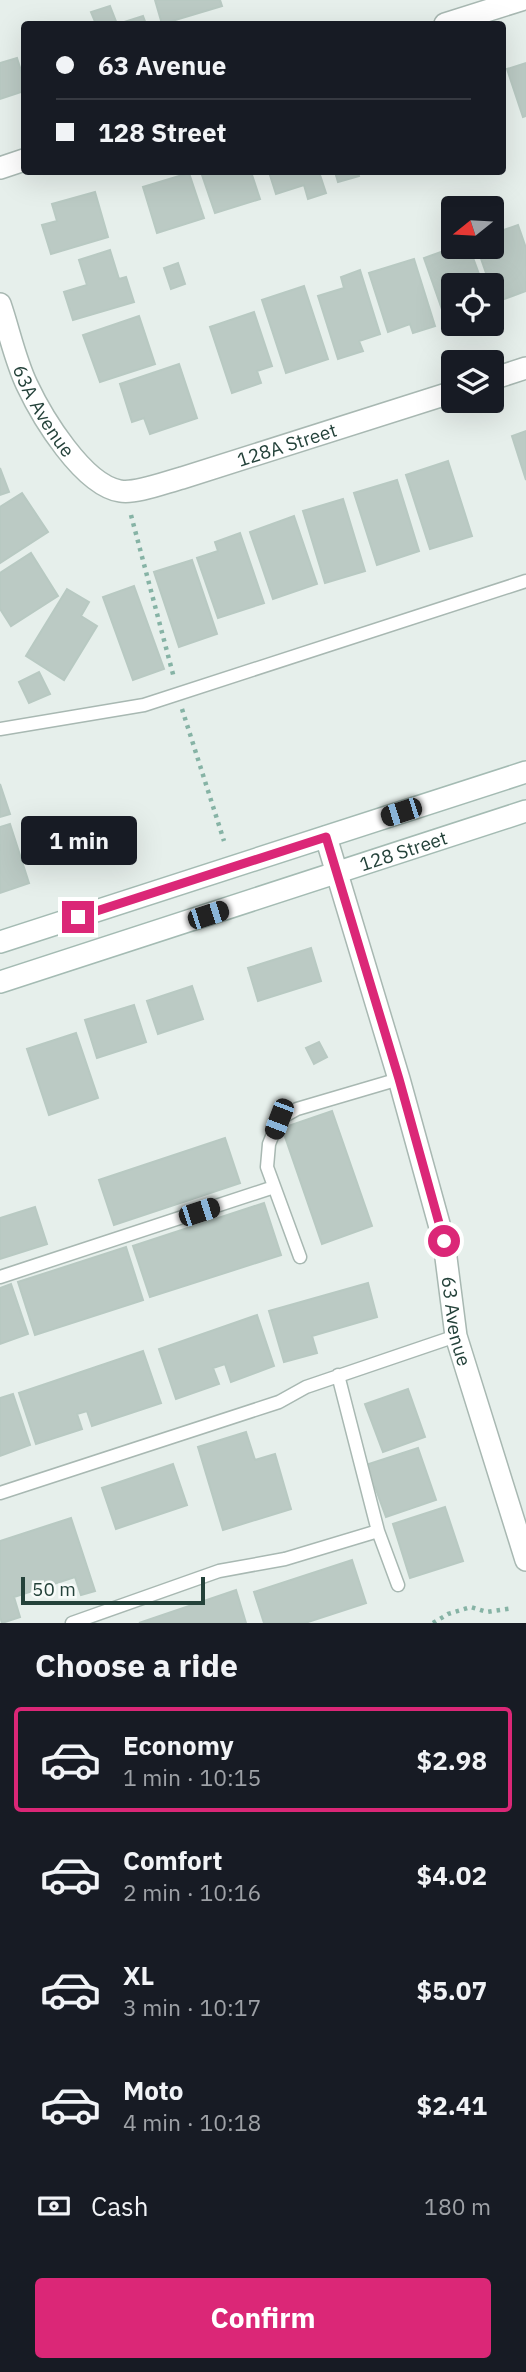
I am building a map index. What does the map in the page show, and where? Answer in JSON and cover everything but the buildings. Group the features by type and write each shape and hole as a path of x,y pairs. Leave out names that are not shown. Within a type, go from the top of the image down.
{"street":[{"path":"454,21 521,0"},
{"path":"0,168 21,161"},
{"name":"63A Avenue","path":"0,304 26,384 42,412 82,470 93,480 120,491"},
{"path":"504,375 526,369"},
{"name":"128A Street","path":"120,491 182,478 441,396"},
{"name":"128 Street","path":"0,942 526,772"},
{"name":"128 Street","path":"0,982 526,811"},
{"name":"63 Avenue","path":"326,837 399,1079 444,1241 456,1336 526,1560"}],"lane":[{"path":"0,729 144,705 526,581"},
{"path":"300,1257 267,1167 269,1144 279,1119 298,1109 399,1079"},
{"path":"0,1278 274,1187"},
{"path":"0,1493 279,1402 306,1387 338,1375 456,1336"},
{"path":"338,1375 379,1531 398,1585"},
{"path":"72,1623 219,1571 285,1559 379,1531"}],"path":[{"path":"131,515 176,686"},
{"path":"181,705 224,841"},
{"path":"433,1623 448,1614 471,1607 487,1612 513,1608"}],"route":[{"path":"78,917 326,837 399,1079 444,1241"}]}
